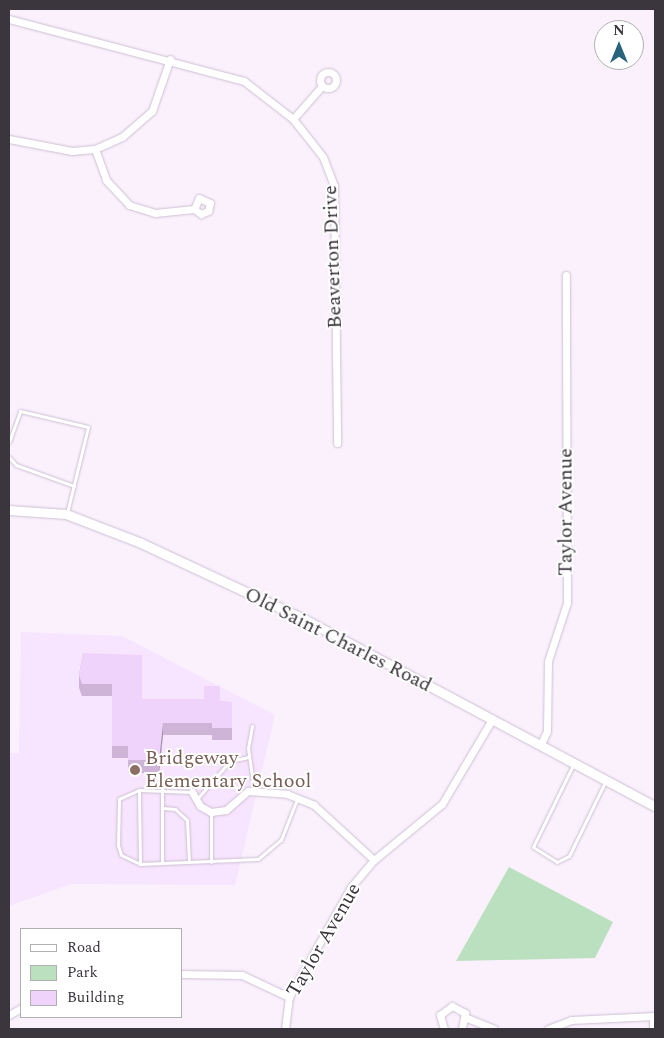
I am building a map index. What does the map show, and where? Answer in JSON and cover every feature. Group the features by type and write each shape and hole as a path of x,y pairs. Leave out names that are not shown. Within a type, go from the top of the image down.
{"street":[{"name":"Beaverton Drive","path":"9,19 170,59 244,81 293,119 323,157 334,186 337,443"},
{"path":"9,139 72,151 95,149 122,137 146,118 163,90 170,59"},
{"path":"293,119 322,86"},
{"path":"95,149 106,180 129,205 155,214 194,209"},
{"name":"Taylor Avenue","path":"542,744 546,731 548,661 567,603 566,276"},
{"name":"Old Saint Charles Road","path":"9,510 66,514 97,523 306,620 491,721 542,744 655,806"},
{"name":"Taylor Avenue","path":"285,1029 289,997 351,887 374,860 442,804 491,721"},
{"path":"192,792 196,801 211,812 226,810 254,791 297,798 314,805 374,860"},
{"path":"182,974 242,975 289,997"},
{"path":"444,1029 440,1015 447,1007 457,1007 467,1018 494,1029"},
{"path":"9,1015 20,1009"},
{"path":"548,1029 571,1020 654,1016 653,1029"},
{"path":"462,1029 467,1018"}],"lane":[{"path":"9,442 20,411 85,424 89,433 66,514"},
{"path":"9,457 16,465 74,486"},
{"path":"252,726 249,757 254,791"},
{"path":"196,801 230,761 249,757"},
{"path":"574,762 533,847 557,862 569,856 606,780"},
{"path":"162,789 162,863"},
{"path":"192,792 162,789 139,790 119,799 118,845 121,855 140,864 250,862 267,854 281,840 297,798"},
{"path":"139,790 140,864"},
{"path":"162,808 175,809 188,820 189,862"},
{"path":"211,812 211,862"}],"shaded area":[{"name":"Bridgeway Elementary School","path":"21,632 122,636 275,715 235,885 71,884 9,906 9,753 19,753"}],"green space":[{"path":"509,867 613,922 595,958 456,961"}],"building":[{"path":"83,653 142,655 142,699 204,699 204,686 220,686 220,702 232,702 232,728 212,728 212,723 163,723 159,760 128,760 128,746 112,746 112,684 82,684 79,675"}],"place":[{"name":"Bridgeway Elementary School","path":"135,770"}]}
